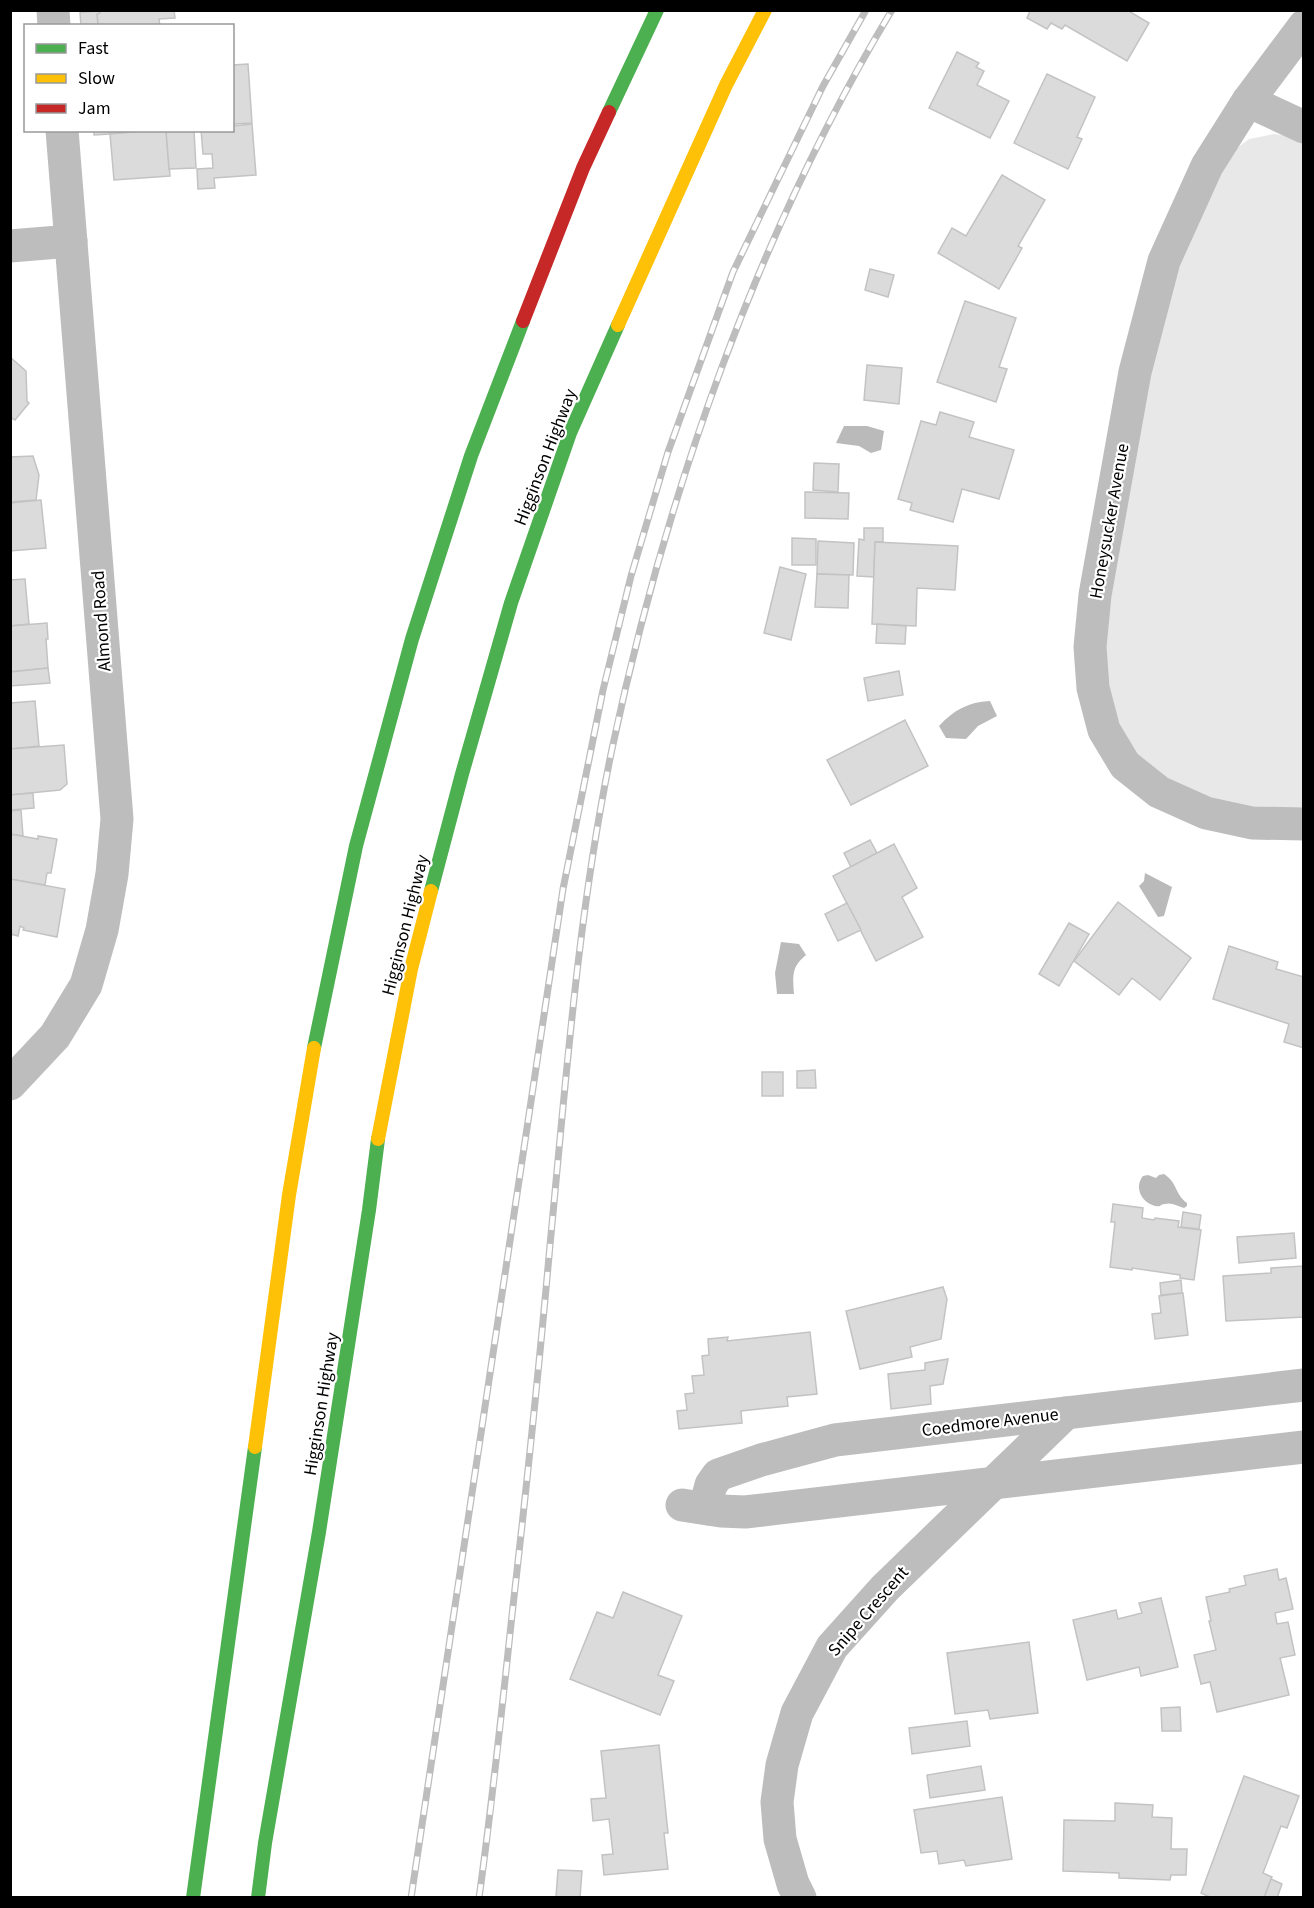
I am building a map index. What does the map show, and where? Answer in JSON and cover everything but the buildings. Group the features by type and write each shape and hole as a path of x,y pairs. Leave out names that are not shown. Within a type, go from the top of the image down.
{"highway":[{"path":"193,1898 289,1195 315,1042 356,846 412,639 471,456 584,168 657,10"},
{"name":"Higginson Highway","path":"258,1898 265,1843 319,1532 369,1210 376,1148 411,969 462,774 511,603 570,433 726,85 765,10"}],"street":[{"name":"Honeysucker Avenue","path":"1304,26 1248,101 1207,166 1164,261 1135,372 1095,596 1090,647 1093,688 1104,730 1125,765 1159,792 1206,813 1252,823 1304,824"},
{"path":"1248,101 1304,127"},
{"name":"Almond Road","path":"10,1084 55,1036 86,985 102,930 112,874 117,819 62,132"},
{"path":"10,246 71,241"},
{"name":"Coedmore Avenue","path":"993,1483 745,1512 695,1507 708,1496 711,1485 718,1475 835,1440 1304,1385"},
{"name":"Snipe Crescent","path":"800,1898 793,1884 780,1839 777,1802 782,1765 798,1713 832,1647 885,1588 1066,1413"},
{"path":"993,1483 1304,1447"}],"shaded area":[{"path":"1274,134 1303,138 1303,811 1237,808 1175,785 1132,755 1107,720 1101,646 1153,352 1192,218 1224,158 1249,139"},
{"path":"844,426 867,426 884,431 881,450 871,453 859,446 836,443"},
{"path":"990,701 997,716 978,726 966,739 946,738 939,726 950,715 968,705"},
{"path":"1145,873 1172,887 1164,916 1158,917 1139,886 1144,881"},
{"path":"781,942 799,944 806,955 795,968 794,994 777,994 775,973"},
{"path":"1164,1174 1172,1181 1180,1196 1187,1203 1184,1208 1170,1204 1155,1206 1140,1194 1139,1185 1143,1176 1156,1178"}],"railway":[{"path":"411,1898 563,889 603,690 631,576 668,452 733,272 823,86 866,10"},
{"path":"479,1898 497,1757 527,1477 574,996 590,872 612,749 634,653 660,557 689,462 722,368 758,275 799,184 843,96 892,10"}],"traffic: fast":[{"path":"609,112 657,10"},
{"path":"314,1048 356,846 412,639 471,456 523,321"},
{"path":"431,891 511,603 570,433 618,325"},
{"path":"258,1898 265,1843 319,1532 378,1139"},
{"path":"193,1898 255,1447"}],"traffic: slow":[{"path":"618,325 726,85 765,10"},
{"path":"378,1139 411,969 431,891"},
{"path":"255,1447 289,1195 314,1048"}],"traffic: jam":[{"path":"523,321 583,168 609,112"}]}
